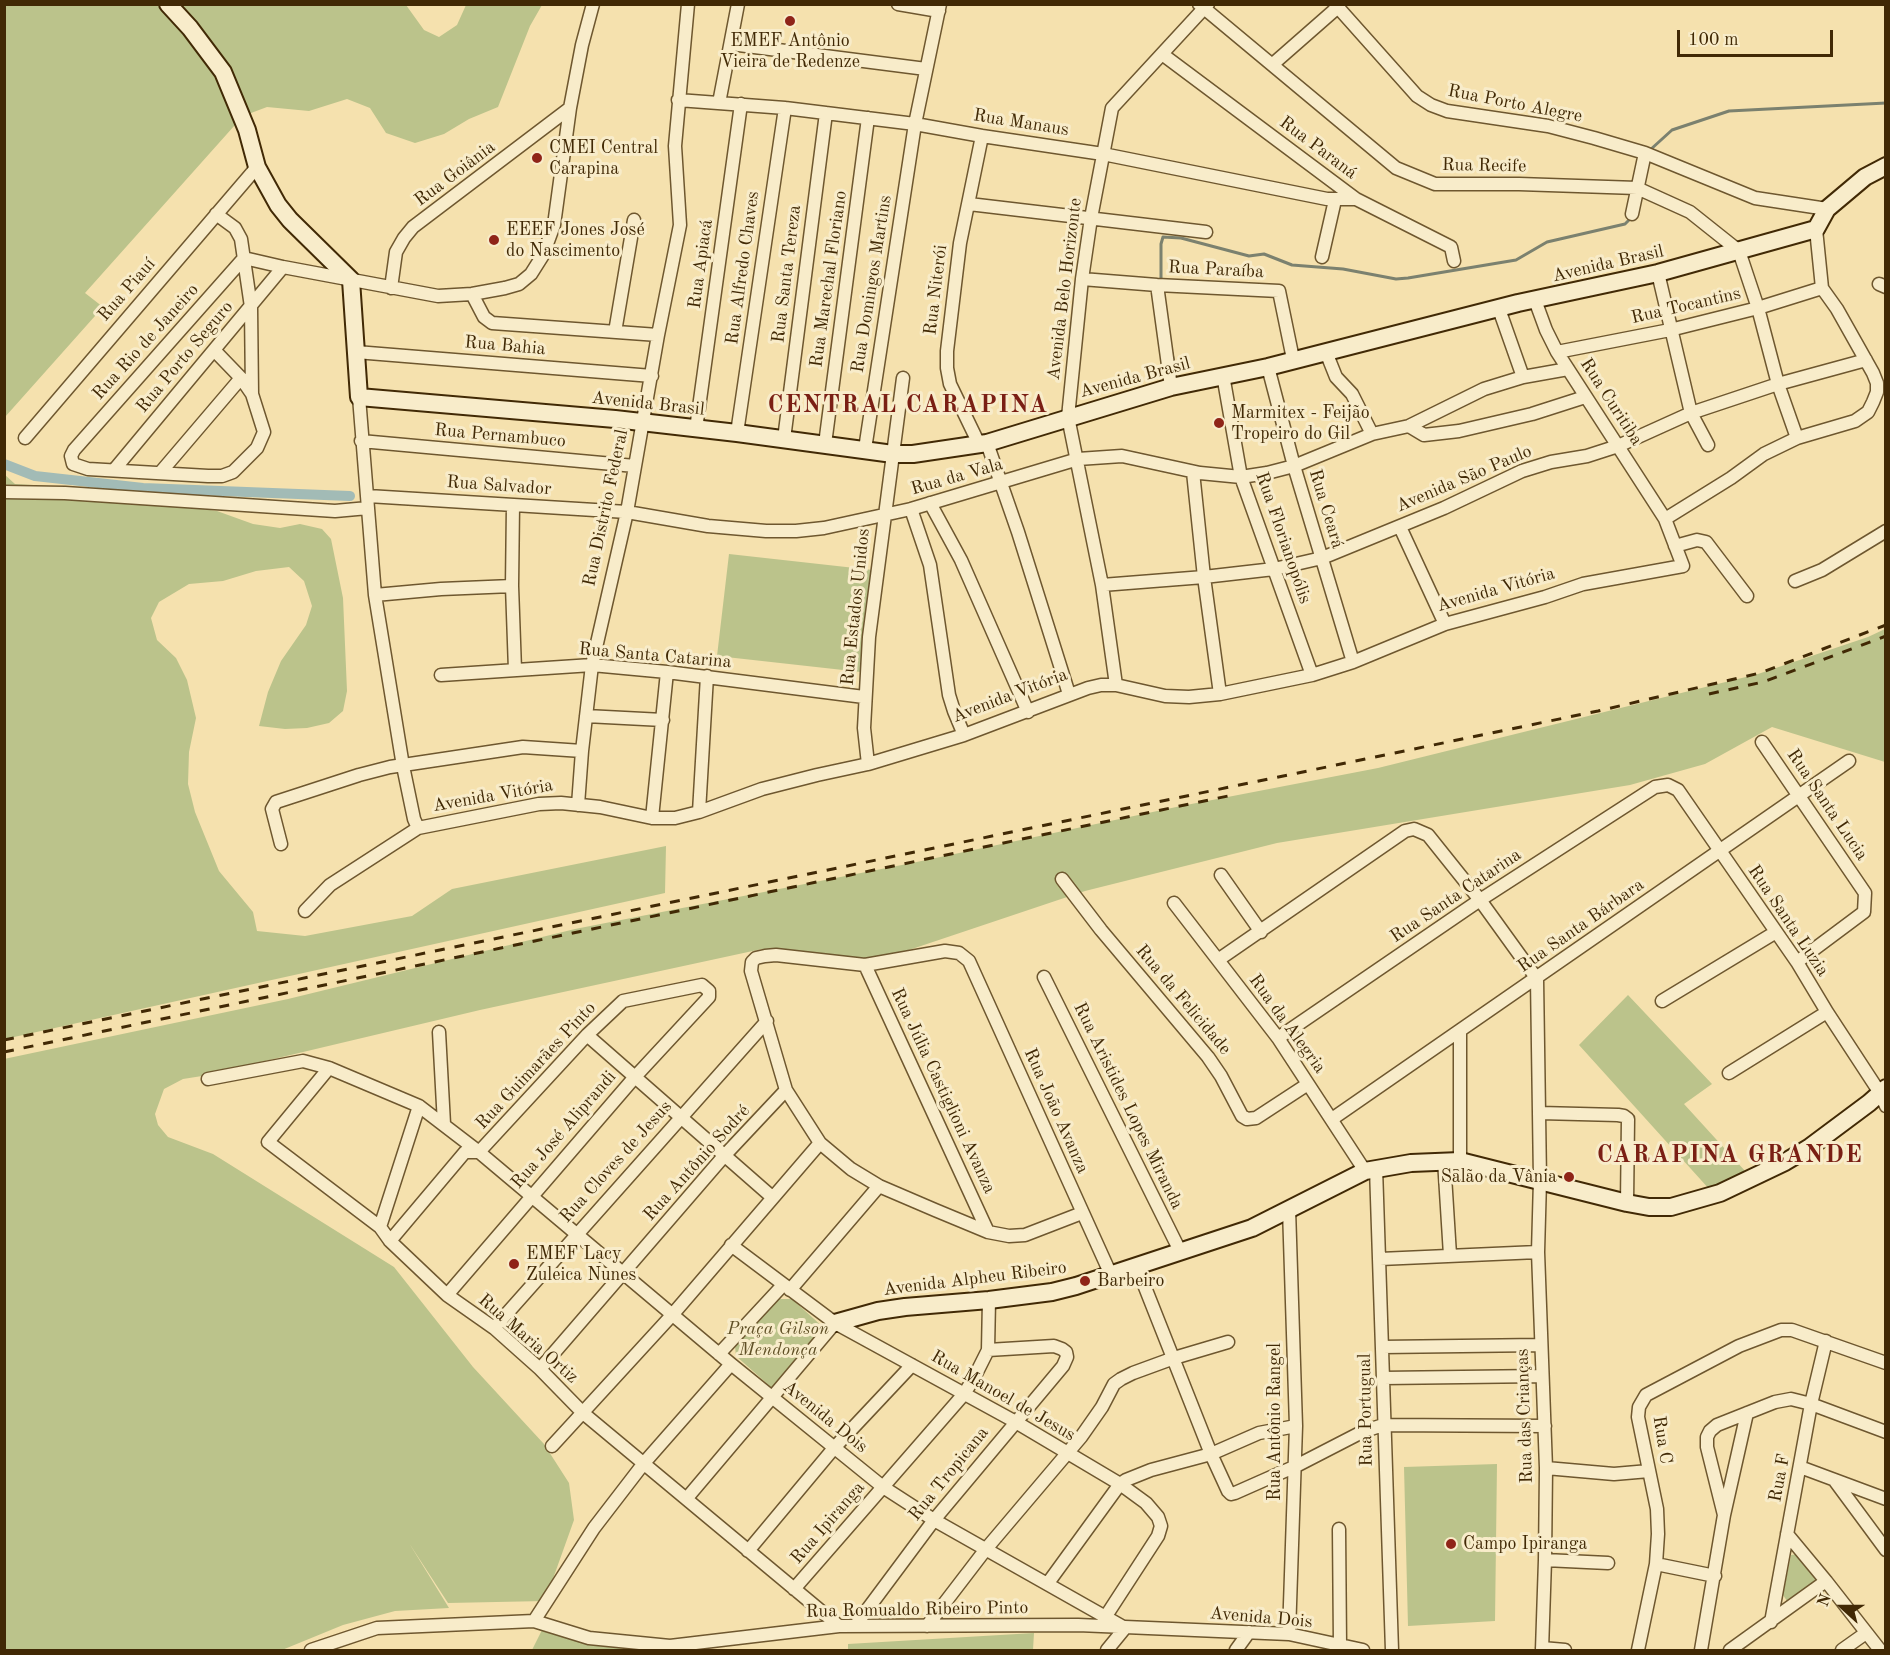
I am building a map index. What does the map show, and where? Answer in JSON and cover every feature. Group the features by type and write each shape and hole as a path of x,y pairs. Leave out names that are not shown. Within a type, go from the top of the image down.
{"street":[{"path":"168,4 190,27 223,72 247,130 257,167 283,213 351,280"},
{"path":"244,258 438,296 472,294 519,284 531,274 543,255 554,225 570,108 582,45 593,4"},
{"name":"Rua Distrito Federal","path":"578,805 592,665 627,512 680,225 675,146 688,4"},
{"path":"719,103 738,4"},
{"path":"898,4 939,8"},
{"name":"Avenida Belo Horizonte","path":"1116,686 1102,585 1068,417 1082,279 1090,218 1112,108 1203,6"},
{"name":"Rua Recife","path":"1203,6 1396,168 1434,184 1637,188 1690,212 1739,251"},
{"path":"1273,64 1336,6"},
{"name":"Rua Porto Alegre","path":"1336,6 1417,96 1431,105 1447,111 1548,126 1645,153 1755,198 1827,209"},
{"name":"Rua Domingos Martins","path":"865,449 915,124 939,8"},
{"path":"731,44 926,69"},
{"name":"Rua Paraná","path":"1162,54 1356,199 1451,247 1454,261"},
{"name":"Rua Manaus","path":"678,100 785,108 915,124 1103,154 1335,200 1356,199"},
{"name":"Rua Apiacá","path":"696,429 741,104"},
{"name":"Rua Goiânia","path":"391,288 396,252 413,227 570,108"},
{"name":"Rua Alfredo Chaves","path":"737,433 785,108"},
{"name":"Rua Santa Tereza","path":"784,439 826,113"},
{"name":"Rua Marechal Floriano","path":"825,444 868,118"},
{"name":"Rua Niterói","path":"982,136 960,243 950,318 947,368 950,384 983,443 1000,483 1069,694"},
{"path":"1632,214 1645,153"},
{"path":"1665,519 1731,478 1764,454 1797,438 1846,424 1868,412 1877,392 1877,383 1837,309 1822,288 1816,229 1827,209 1865,177 1886,166"},
{"name":"Rua Piauí","path":"25,438 257,167"},
{"path":"1322,257 1335,200"},
{"path":"969,204 1206,232"},
{"path":"216,214 235,228 241,239 252,307 252,394"},
{"path":"615,332 634,220"},
{"name":"Avenida Brasil","path":"359,397 644,423 893,454 913,454 983,443 1172,387 1268,367 1535,300 1658,273 1816,229"},
{"path":"1739,251 1758,308 1778,384 1797,438"},
{"name":"Rua Rio de Janeiro","path":"114,470 78,467 71,459 74,450 244,258"},
{"name":"Rua Porto Seguro","path":"114,470 283,267"},
{"path":"1658,273 1691,414 1708,445"},
{"name":"Rua Paraíba","path":"1082,279 1279,291 1293,359"},
{"name":"Avenida Vitória","path":"351,280 361,441 375,595 404,766 414,819 418,828 539,804 600,807 663,820 675,818 699,812 762,789 868,764 964,735 1028,712 1069,694 1101,685 1165,696 1190,697 1220,694 1312,675 1353,662 1445,624 1545,597 1582,584 1683,566 1665,519"},
{"path":"1157,285 1172,387"},
{"name":"Rua Tocantins","path":"1557,352 1670,330 1758,308 1822,288"},
{"path":"472,294 484,317 492,323 658,335"},
{"name":"Rua Curitiba","path":"1535,300 1557,352 1665,519"},
{"path":"1499,309 1523,377"},
{"path":"114,470 222,476 233,472 249,458 263,439 263,424 252,394 241,378 214,350"},
{"name":"Rua Bahia","path":"356,352 651,376"},
{"path":"1326,352 1336,377 1352,394 1372,434"},
{"name":"Avenida São Paulo","path":"1102,585 1274,569 1322,558 1444,508 1522,471 1551,462 1587,456 1618,446 1691,414 1778,384 1866,360"},
{"name":"Rua Ceará","path":"1268,367 1294,466 1353,662"},
{"path":"1409,426 1484,389 1523,377 1568,369"},
{"name":"Rua Florianopólis","path":"1223,375 1241,477 1312,675"},
{"path":"160,473 241,378"},
{"name":"Rua Estados Unidos","path":"868,764 864,728 864,697 869,637 903,378"},
{"path":"1409,426 1424,435 1459,431 1532,414 1585,397"},
{"name":"Rua da Vala","path":"627,512 708,526 766,531 824,528 911,509 1078,459 1122,456 1193,472 1241,477 1294,466 1372,434 1409,426"},
{"name":"Rua Pernambuco","path":"361,441 635,466"},
{"path":"1193,472 1220,694"},
{"name":"Rua Salvador","path":"4,492 64,493 335,511 368,502 513,505 627,512"},
{"path":"930,503 961,560 1028,712"},
{"path":"513,505 512,586 515,670"},
{"path":"911,509 930,565 949,695 964,735"},
{"path":"1400,526 1445,624"},
{"path":"1795,581 1822,570 1886,531"},
{"path":"1675,546 1697,540 1706,542 1748,596"},
{"path":"375,595 512,586"},
{"name":"Rua Santa Catarina","path":"441,675 592,665 707,676 864,697"},
{"path":"652,818 667,672"},
{"path":"699,812 707,676"},
{"path":"586,716 663,720"},
{"name":"Rua Santa Lucia","path":"1762,742 1865,893 1864,912 1797,962"},
{"path":"281,844 273,809 276,801 372,771 523,747 582,752"},
{"name":"Rua Santa Bárbara","path":"1332,1119 1849,761"},
{"name":"Rua Santa Luzia","path":"1655,787 1668,785 1678,790 1797,962 1827,1012 1884,1096"},
{"name":"Rua Santa Catarina","path":"1278,1038 1480,900 1655,787"},
{"path":"305,911 330,885 418,828"},
{"path":"1218,960 1405,831 1413,829 1428,835 1480,900 1537,979"},
{"path":"1221,875 1261,932"},
{"name":"Rua da Felicidade","path":"1062,879 1101,930 1208,1057 1242,1116 1247,1119 1256,1119 1308,1084"},
{"name":"Rua da Alegria","path":"1174,903 1278,1038 1332,1119 1370,1169"},
{"path":"1662,1001 1776,932"},
{"name":"Rua João Avanza","path":"865,965 945,951 959,953 969,961 1111,1275"},
{"path":"865,965 765,956 756,958 752,962 751,971 786,1090 820,1143 851,1169 879,1185 988,1232 1009,1236 1025,1235 1082,1213"},
{"name":"Rua Júlia Castiglioni Avanza","path":"865,965 988,1232"},
{"name":"Rua Aristides Lopes Miranda","path":"1044,977 1180,1251"},
{"name":"Rua das Crianças","path":"1537,979 1540,1113 1538,1252 1546,1468 1542,1649"},
{"name":"Rua Guimarães Pinto","path":"390,1241 465,1152 479,1152 587,1035 623,1001 702,985 709,991"},
{"name":"Rua José Aliprandi","path":"447,1295 634,1078 708,998 709,991"},
{"path":"1729,1073 1827,1012"},
{"name":"Rua Cloves de Jesus","path":"494,1328 766,1021"},
{"path":"439,1032 444,1124"},
{"path":"1450,1256 1452,1161 1460,1032"},
{"path":"587,1035 772,1197"},
{"name":"Avenida Dois","path":"208,1079 303,1061 329,1068 419,1106 479,1152 772,1398 883,1487 934,1520 1125,1628 1289,1634 1363,1650"},
{"name":"Rua Maria Ortiz","path":"329,1068 268,1142 380,1227 390,1241 447,1295 494,1328 540,1369 583,1413 839,1626"},
{"name":"Rua Antônio Sodré","path":"540,1369 724,1156 786,1090"},
{"name":"Avenida Alpheu Ribeiro","path":"835,1323 878,1311 904,1307 1052,1292 1137,1267 1252,1228 1370,1169 1452,1161 1540,1180 1627,1203 1649,1207 1671,1207 1699,1200 1744,1183 1810,1147 1884,1096"},
{"path":"380,1227 419,1106"},
{"path":"1540,1113 1618,1114 1628,1119 1627,1203"},
{"path":"552,1446 673,1314 820,1143"},
{"name":"Rua Portugual","path":"1370,1169 1380,1259 1383,1425 1392,1650"},
{"path":"719,1354 786,1287 879,1185"},
{"name":"Rua Antônio Rangel","path":"1289,1209 1296,1426 1289,1634"},
{"name":"Rua Manoel de Jesus","path":"731,1245 835,1323 1014,1421 1120,1484 1146,1503 1158,1517 1161,1527 1158,1536 1106,1617"},
{"path":"1380,1259 1538,1252"},
{"path":"1137,1267 1211,1454 1228,1491 1235,1494 1296,1466 1340,1442 1383,1425 1545,1426"},
{"name":"Rua Ipiranga","path":"794,1589 964,1394 988,1350 989,1300"},
{"path":"687,1498 835,1323"},
{"name":"Rua C","path":"1638,1650 1656,1564 1658,1534 1657,1509 1638,1417 1639,1407 1646,1395 1759,1337 1781,1330 1792,1330 1826,1341"},
{"path":"1826,1341 1886,1363"},
{"name":"Rua F","path":"1771,1622 1811,1404 1826,1341"},
{"path":"927,1626 986,1549 1068,1453 1093,1420 1114,1384 1121,1378 1174,1358 1228,1342"},
{"path":"1383,1347 1540,1345"},
{"name":"Rua Tropicana","path":"855,1626 934,1520 1014,1421 1063,1366 1067,1357 1066,1352 1053,1346 988,1350"},
{"path":"534,1621 594,1528 644,1463 731,1364"},
{"path":"748,1551 834,1448 912,1365"},
{"path":"1383,1378 1542,1376"},
{"path":"1724,1515 1707,1447 1707,1437 1717,1425 1775,1402 1791,1399 1811,1404 1886,1432"},
{"path":"1701,1650 1724,1515 1747,1413"},
{"path":"1048,1583 1120,1484 1142,1473 1211,1454 1259,1433 1296,1426"},
{"path":"1800,1467 1886,1499"},
{"path":"1546,1468 1614,1474 1648,1471"},
{"path":"1834,1480 1886,1550"},
{"path":"1339,1528 1340,1645"},
{"path":"1787,1534 1880,1650"},
{"path":"1545,1560 1608,1563"},
{"path":"1656,1564 1715,1576"},
{"path":"1730,1650 1826,1581"},
{"name":"Rua Romualdo Ribeiro Pinto","path":"311,1650 377,1628 534,1621 589,1638 670,1646 839,1626 1078,1625 1125,1628"},
{"path":"1107,1650 1125,1628"},
{"path":"1236,1650 1249,1632"},
{"path":"1842,1650 1866,1633"},
{"path":"1542,1649 1565,1650"}],"green space":[{"path":"5,5 406,5 424,30 439,37 457,25 466,5 542,5 530,26 498,107 469,119 444,134 415,143 386,133 370,108 347,99 309,111 267,107 243,116 85,293 103,307 5,417"},
{"path":"4,474 15,484 50,486 217,511 253,524 280,528 300,524 322,529 331,539 343,598 347,691 343,711 329,723 307,728 285,729 259,726 268,692 281,661 306,625 312,606 304,581 289,567 256,571 223,581 189,584 159,602 151,618 157,640 176,658 187,680 196,718 189,752 188,784 195,812 219,871 253,912 257,931 305,936 412,916 452,889 666,846 665,893 5,1039"},
{"path":"729,554 873,570 861,672 717,656"},
{"path":"1885,629 1885,762 1772,727 1705,764 1630,785 1277,843 1085,891 906,951 856,960 809,952 762,949 480,1010 183,1079 164,1089 155,1114 158,1125 168,1137 213,1154 394,1267 473,1367 544,1444 569,1483 574,1520 545,1601 448,1603 409,1543 449,1608 395,1611 343,1625 282,1650 5,1650 4,1059 288,999 575,929 1378,768 1758,674 1868,637"},
{"path":"1628,995 1712,1084 1684,1104 1746,1172 1710,1190 1579,1045"},
{"name":"Praça Gilson Mendonça","path":"777,1299 792,1299 824,1328 773,1389 736,1356 735,1346"},
{"name":"Campo Ipiranga","path":"1497,1464 1495,1621 1408,1626 1404,1467"},
{"path":"1798,1554 1820,1581 1789,1604 1783,1595 1791,1555"},
{"path":"547,1620 657,1650 532,1650"},
{"path":"1034,1633 1033,1650 848,1650 848,1644"}],"waterway":[{"path":"1650,150 1672,130 1729,111 1886,103"},
{"path":"1161,282 1163,237 1181,238 1249,256 1264,254 1292,265 1343,269 1396,279 1516,260 1547,242 1625,224 1633,216"},
{"path":"1172,353 1175,369"},
{"path":"4,464 35,476 143,488 350,496"}],"railway":[{"path":"4,1040 1598,711 1760,673 1886,625"},
{"path":"1709,694 1763,682 1886,636"},
{"path":"4,1052 1228,796"}],"place":[{"name":"EMEF Antônio Vieira de Redenze","path":"790,21"},
{"name":"CMEI Central Carapina","path":"537,158"},
{"name":"EEEF Jones José do Nascimento","path":"494,240"},
{"name":"Marmitex - Feijão Tropeiro do Gil","path":"1219,423"},
{"name":"Salão da Vânia","path":"1569,1177"},
{"name":"EMEF Lacy Zuleica Nunes","path":"514,1264"},
{"name":"Barbeiro","path":"1085,1281"},
{"name":"Campo Ipiranga","path":"1451,1544"}],"district":[{"name":"CENTRAL CARAPINA","path":"908,406"},
{"name":"CARAPINA GRANDE","path":"1730,1156"}]}
